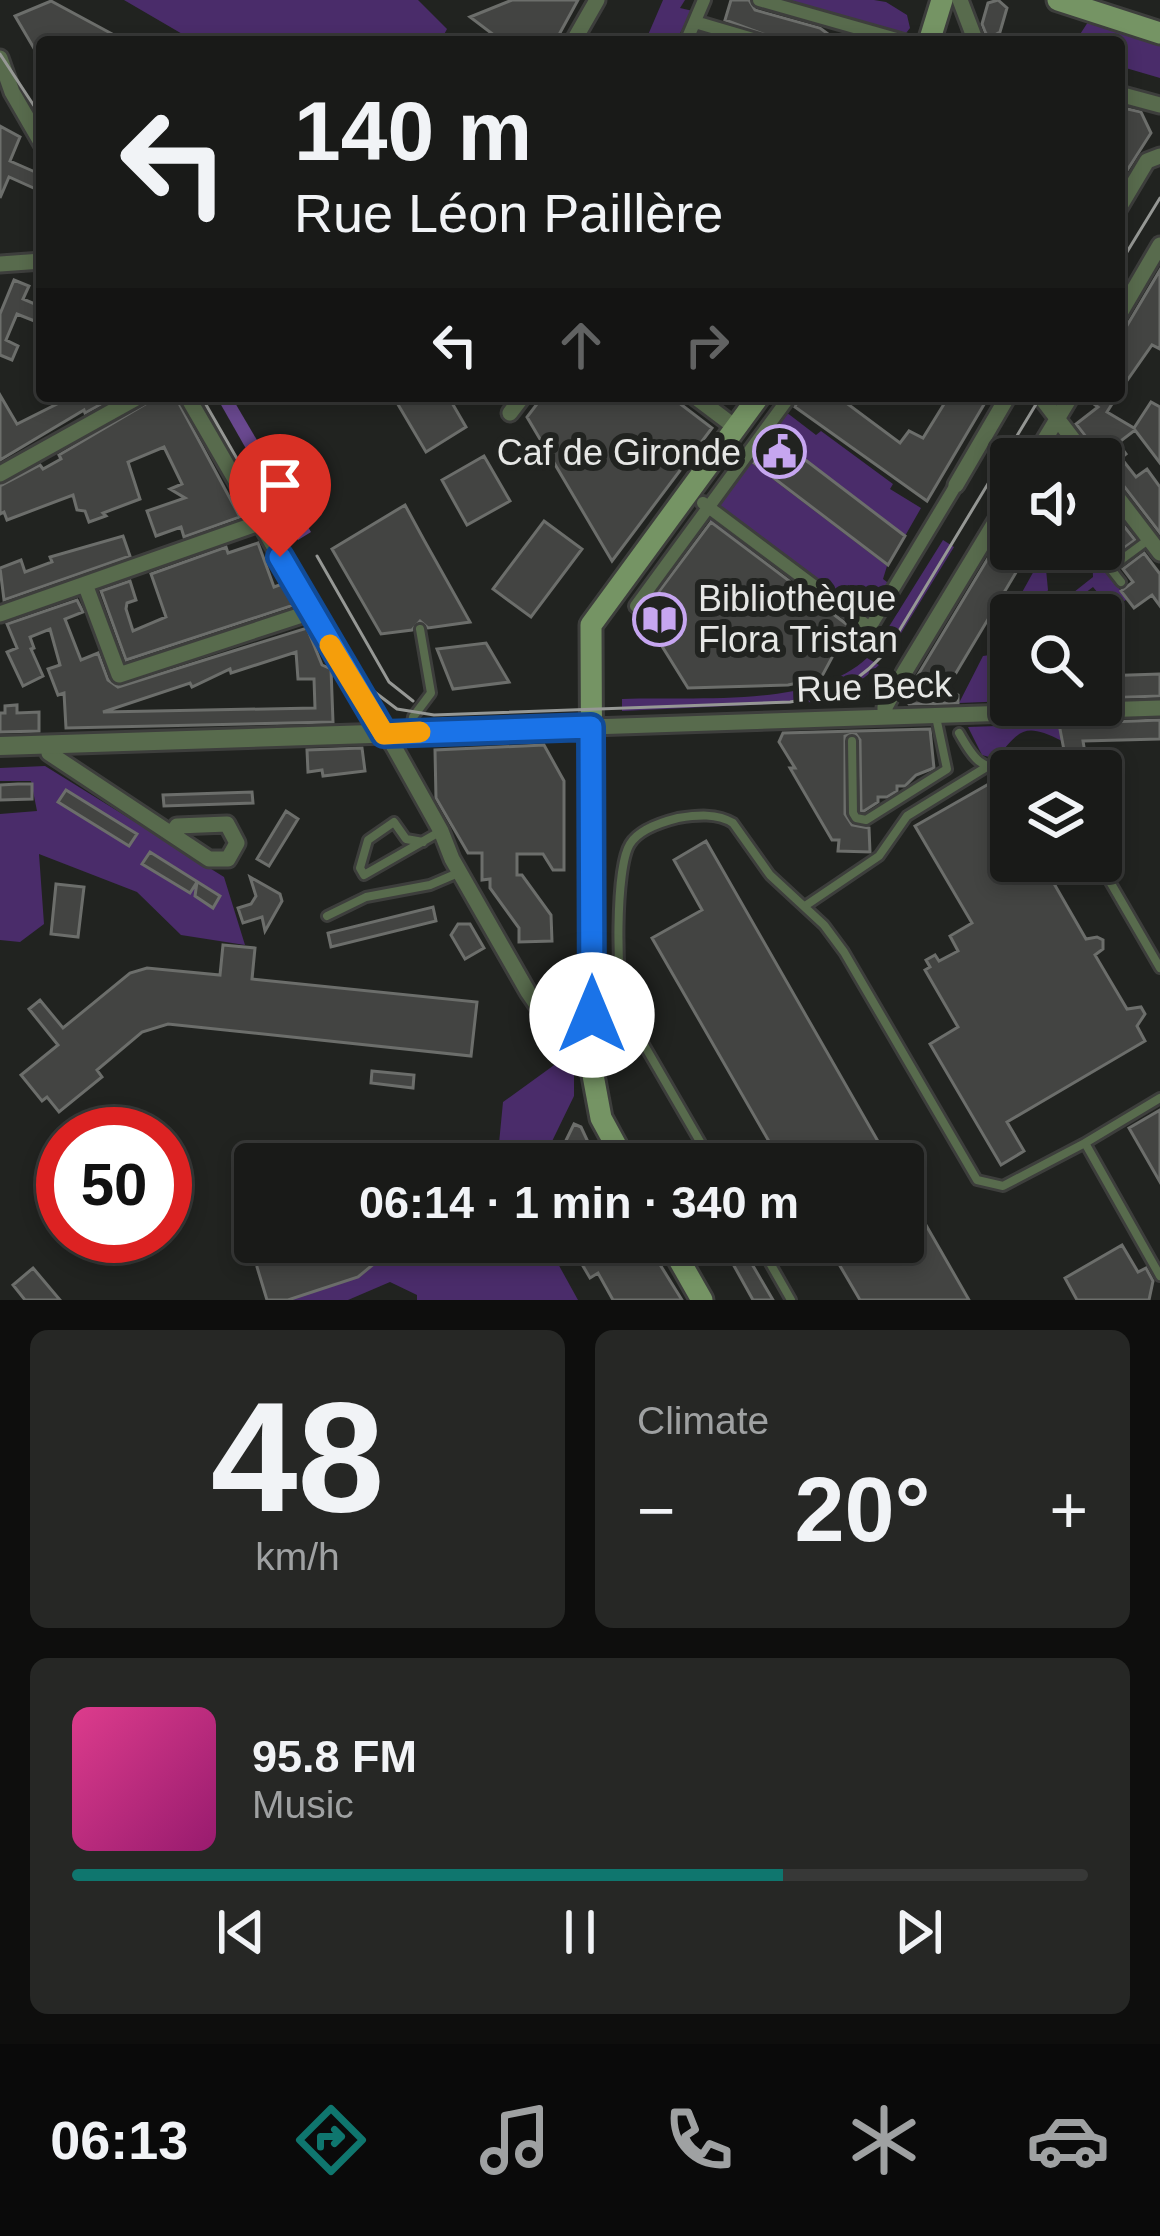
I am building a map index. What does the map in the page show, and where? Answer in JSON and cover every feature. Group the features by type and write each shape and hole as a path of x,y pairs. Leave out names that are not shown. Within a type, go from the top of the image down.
{"main road":[{"path":"931,36 942,0"},
{"path":"1058,0 1160,33"},
{"path":"615,1143 596,1099 593,1057 591,625 754,402"},
{"path":"681,1263 702,1300"}],"street":[{"path":"576,36 597,0"},
{"path":"689,36 704,0"},
{"path":"759,0 886,36"},
{"path":"960,0 974,36"},
{"path":"695,22 743,36"},
{"path":"0,58 12,92 36,134"},
{"path":"1125,96 1160,105"},
{"path":"1125,198 1147,161 1160,156"},
{"path":"1125,304 1160,245"},
{"path":"0,265 36,262"},
{"path":"0,474 129,402"},
{"path":"190,402 565,1047 572,1056 593,1057"},
{"path":"510,413 518,402"},
{"path":"702,402 735,428"},
{"path":"636,606 786,402"},
{"path":"859,646 1004,402"},
{"path":"1044,402 1072,438"},
{"path":"1046,438 1067,402"},
{"path":"687,491 870,628"},
{"path":"1122,504 1160,554"},
{"path":"0,614 259,523"},
{"path":"885,716 904,673 990,531"},
{"path":"85,584 119,675 311,612"},
{"name":"Rue Beck","path":"1122,707 1160,708"},
{"name":"Rue Beck","path":"591,727 851,730 885,716 990,712"},
{"path":"0,746 591,727"},
{"path":"49,744 49,753 172,834"}],"lane":[{"path":"756,402 774,423"},
{"path":"1120,582 1110,568 1149,539"},
{"path":"410,732 413,717 431,693 420,629"},
{"path":"851,730 853,813 866,820 947,769 936,715"},
{"path":"959,733 976,762 990,769"},
{"path":"805,906 880,856 907,816 986,768"},
{"path":"701,1143 625,1012 619,993 624,857 635,838 654,826 699,816 725,818 743,834 770,875 805,906 844,952 977,1180 1003,1186 1160,1098"},
{"path":"423,842 406,839 394,823 368,840 360,868 364,875 423,842 441,831"},
{"path":"327,916 366,897 430,885 460,873"},
{"path":"1110,882 1160,968"},
{"path":"1084,1143 1160,1276"},
{"path":"770,1263 791,1300"}],"shaded area":[{"path":"124,0 418,0 447,29 443,36 186,36"},
{"path":"663,0 685,0 680,8 693,11 692,21 680,33 683,36 648,36"},
{"path":"773,0 886,2 907,15 910,28 899,36"},
{"path":"1088,22 1160,43 1160,78 1125,68 1125,36 1079,36"},
{"path":"219,402 235,402 311,532 298,540"},
{"path":"786,412 816,435 821,431 893,484 890,489 921,508 905,536 770,433"},
{"path":"749,461 887,566 883,579 891,585 878,607 851,622 705,517"},
{"path":"943,540 954,547 887,656 875,649"},
{"path":"1034,570 1046,570 1046,594 1021,594"},
{"path":"1093,570 1105,570 1127,599 1122,603 1122,594 1099,594 1093,587 1084,594 1072,594 1093,577"},
{"path":"990,655 990,702 959,703 983,656"},
{"path":"867,658 879,665 849,688 813,702 622,711 622,699 785,693 816,686"},
{"path":"1059,726 1062,741 1040,732 1024,732 1004,750 990,750 990,757 982,755 968,727"},
{"path":"45,766 224,877 245,945 181,935 137,892 39,854 44,924 20,942 0,940 0,814 37,811 31,781 0,781 0,768"},
{"path":"557,1063 574,1066 574,1096 551,1143 499,1143 503,1102"},
{"path":"375,1263 558,1263 578,1300 417,1300 417,1295 390,1282 348,1300 288,1300 358,1277"}],"building":[{"path":"512,0 578,0 558,36 495,36 470,17"},
{"path":"731,0 749,0 755,10 820,28 831,36 769,36 725,20"},
{"path":"998,0 1007,8 1000,32 993,36 986,34 982,24 988,3"},
{"path":"51,1 116,36 36,36 36,52 15,16"},
{"path":"1125,108 1141,112 1151,133 1125,174"},
{"path":"0,126 20,137 10,161 36,172 36,189 9,177 0,198"},
{"path":"1160,270 1160,349 1152,345 1125,383 1125,329"},
{"path":"14,280 29,286 23,299 36,304 36,322 17,314 6,340 18,346 12,360 0,355 0,314"},
{"path":"0,395 17,424 61,402 105,402 84,410 0,460"},
{"path":"149,402 178,402 240,517 184,537 181,527 156,536 147,511 185,498 170,489 182,484 164,447 128,462 140,499 103,513 106,516 89,522 85,511 77,510 73,495 7,520 4,512 0,514 0,486 40,465 43,469 61,459 59,455"},
{"path":"397,402 451,402 466,427 426,452"},
{"path":"538,402 678,402 712,428 612,561 527,417"},
{"path":"797,402 845,402 900,443 909,431 923,438 945,402 985,402 927,501 795,407"},
{"path":"1091,402 1113,402 1107,412 1134,428 1151,402 1160,407 1160,463 1135,430 1122,440 1087,438 1076,424 1098,407"},
{"path":"774,436 905,536 888,565 754,463"},
{"path":"484,456 510,501 467,525 442,480"},
{"path":"1122,459 1136,477 1147,469 1160,487 1160,533 1122,484"},
{"path":"405,505 470,622 428,628 420,621 412,630 381,634 332,549"},
{"path":"544,521 582,549 531,617 493,589"},
{"path":"711,522 849,626 821,678 788,685 688,688 642,614"},
{"path":"1122,524 1135,540 1122,549"},
{"path":"123,536 130,556 4,600 0,568 21,560 25,572 52,562 50,557"},
{"path":"258,543 274,587 282,584 294,605 126,660 101,591 130,581 136,600 127,603 126,609 133,631 166,617 151,574 226,547 228,553"},
{"path":"1144,553 1160,574 1160,606 1152,595 1134,608 1121,591 1133,582 1123,569"},
{"path":"990,555 990,570 1017,570 1003,594 990,594 990,616 947,688 958,695 958,703 909,704 904,698"},
{"path":"77,600 83,612 65,619 81,660 98,653 108,680 118,687 307,628 322,665 331,669 333,722 66,728 64,693 58,695 48,669 60,665 50,629 30,637 43,676 23,686 7,652 17,648 7,624","holes":["296,652 298,679 314,679 315,708 103,712"]},
{"path":"486,643 509,682 453,689 437,649"},
{"path":"1160,674 1160,696 1122,697 1122,675"},
{"path":"17,705 17,713 39,712 39,731 0,732 0,713 5,713 5,706"},
{"path":"1160,720 1160,739 1083,741 1084,750 1064,750 1059,726 1122,726 1122,722"},
{"path":"930,729 934,768 897,786 887,797 878,797 864,811 860,740 855,733 845,736 845,814 852,825 869,828 870,852 838,851 839,840 832,840 790,768 795,768 779,742 783,733"},
{"path":"544,745 564,781 564,870 553,870 543,854 517,854 517,875 522,875 551,915 552,941 519,942 519,928 490,888 490,879 482,880 482,853 468,853 436,798 435,750"},
{"path":"362,748 365,771 323,776 322,770 308,772 307,750"},
{"path":"990,783 990,882 1053,882 1086,939 1103,940 1103,949 1095,955 1127,1009 1141,1007 1145,1014 1137,1026 1145,1041 1007,1122 1024,1151 1001,1165 930,1044 958,1027 925,970 930,967 926,960 935,955 939,961 958,951 950,936 972,923 915,826"},
{"path":"32,784 32,799 0,800 0,785"},
{"path":"66,790 137,834 129,846 58,802"},
{"path":"252,792 253,803 164,806 163,795"},
{"path":"286,811 298,819 269,866 257,859"},
{"path":"706,841 879,1143 770,1143 652,938 702,910 674,860"},
{"path":"150,852 220,896 213,908 195,896 197,882 190,893 142,864"},
{"path":"250,877 280,894 282,901 265,931 262,917 243,923 238,908 251,904 256,896"},
{"path":"56,884 84,887 78,937 51,934"},
{"path":"433,907 436,921 331,947 328,933"},
{"path":"458,924 470,924 484,948 465,959 451,935"},
{"path":"223,945 255,948 252,979 477,1002 471,1056 168,1024 142,1032 97,1070 102,1077 65,1107 55,1107 47,1097 42,1101 21,1075 58,1045 29,1009 40,1000 63,1028 130,973 147,968 220,975"},
{"path":"372,1071 414,1075 413,1088 371,1083"},
{"path":"1160,1110 1160,1182 1129,1128"},
{"path":"574,1124 581,1127 588,1142 586,1143 565,1143"},
{"path":"924,1222 969,1300 860,1300 838,1263 924,1263"},
{"path":"1122,1245 1138,1272 1146,1268 1153,1281 1149,1300 1077,1300 1065,1278"},
{"path":"257,1263 375,1263 358,1277 288,1300 267,1300"},
{"path":"659,1263 682,1300 613,1300 598,1273 590,1278 583,1266"},
{"path":"732,1263 751,1263 773,1300 753,1300"},
{"path":"33,1268 60,1300 25,1300 13,1285"}],"tram line":[{"path":"0,54 36,109"},
{"path":"1125,255 1160,198"},
{"path":"204,402 368,687 397,709 434,715 790,702 846,685 890,646 1037,402"},
{"path":"317,556 389,682 413,701"}],"slow traffic":[{"path":"330,645 384,734 420,732"}],"place":[{"name":"Caf de Gironde","path":"780,452"},
{"name":"Bibliothèque Flora Tristan","path":"659,619"}],"route":[{"path":"280,557 384,734 591,727 592,1015"}]}
